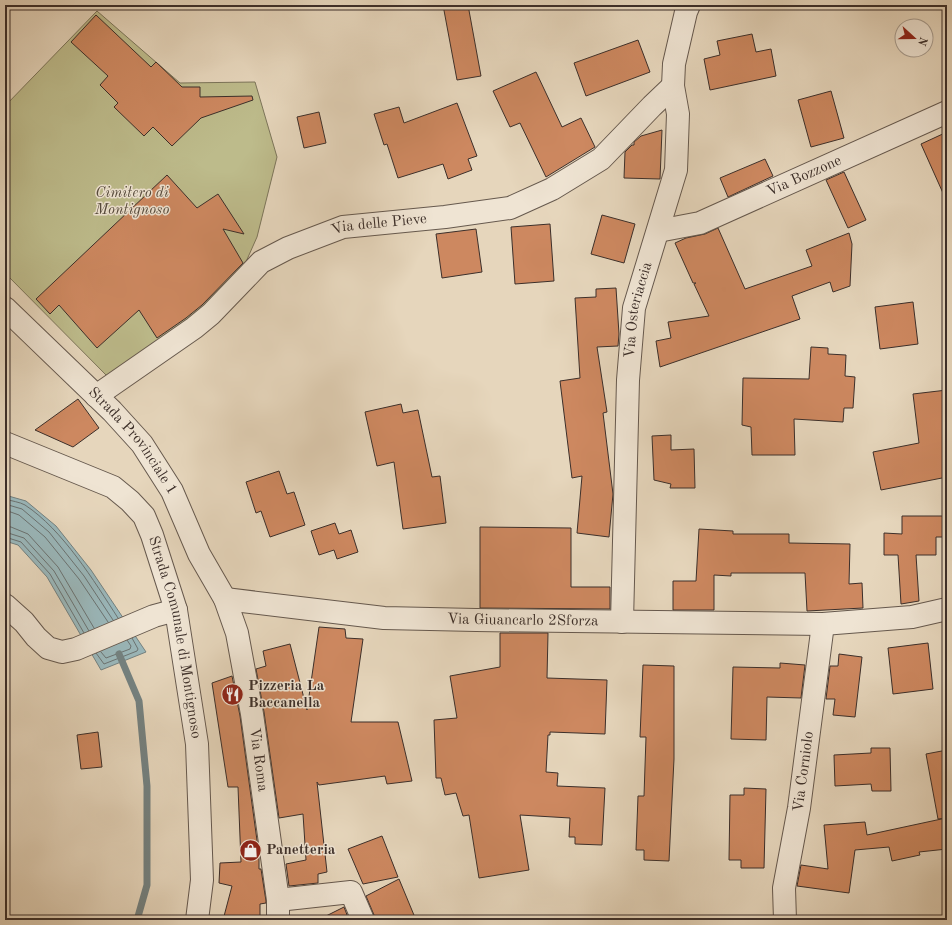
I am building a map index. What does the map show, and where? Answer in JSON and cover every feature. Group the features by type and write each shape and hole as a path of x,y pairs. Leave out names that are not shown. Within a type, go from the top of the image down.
{"street":[{"name":"Via Osteriaccia","path":"622,622 628,380 634,308 676,170 678,114 673,86 674,64 689,5"},
{"name":"Via delle Pieve","path":"96,396 200,324 261,262 288,248 343,227 445,217 510,208 552,189 602,159 673,86"},
{"name":"Via Bozzone","path":"658,231 700,223 947,112"},
{"name":"Strada Provinciale 1","path":"7,313 112,410 142,444 172,491 199,554 225,599"},
{"name":"Strada Comunale di Montignoso","path":"5,443 112,488 130,501 144,516 152,535 176,610 197,744 202,880 197,920"},
{"name":"Via Giuancarlo 2Sforza","path":"225,599 384,618 476,620 823,624 912,618 947,609"},
{"name":"Via Roma","path":"225,599 237,633 252,714 280,913 351,892 363,920"},
{"path":"5,605 24,622 36,637 48,648 62,652 76,649 154,616 176,610"},
{"name":"Via Corniolo","path":"785,920 784,888 800,808 823,624"}],"green space":[{"name":"Cimitero di Montignoso","path":"97,11 180,83 255,82 277,157 257,237 245,264 197,321 108,377 5,273 5,106"}],"water":[{"path":"5,495 26,501 56,526 91,570 146,652 101,670 47,577 18,545 5,541"}],"building":[{"path":"443,5 468,5 481,76 457,80"},
{"path":"96,15 151,67 156,62 182,87 200,87 200,97 252,96 253,100 201,118 172,146 153,127 144,136 114,107 118,103 100,85 108,76 71,42"},
{"path":"752,34 756,52 771,49 776,76 710,90 704,59 720,55 717,41"},
{"path":"638,40 650,72 586,96 574,63"},
{"path":"536,72 562,127 581,118 595,147 546,177 520,123 510,127 493,91"},
{"path":"831,91 844,138 811,147 798,100"},
{"path":"457,103 477,156 468,159 472,170 448,179 443,164 398,178 387,144 384,145 374,114 399,107 404,123"},
{"path":"319,112 326,143 304,148 297,117"},
{"path":"662,130 660,179 624,178 625,152 632,145 634,145 634,142 641,136"},
{"path":"947,132 947,202 921,144"},
{"path":"765,159 773,176 728,197 720,178"},
{"path":"844,172 866,220 848,228 826,180"},
{"path":"167,175 197,208 218,194 244,234 223,229 243,263 202,305 157,338 139,310 97,348 59,305 50,314 36,299"},
{"path":"602,215 635,224 624,263 591,254"},
{"path":"550,224 554,281 515,284 511,227"},
{"path":"718,228 745,289 812,266 806,250 849,233 852,244 850,286 833,292 830,282 792,296 800,319 660,367 656,341 671,338 668,322 709,316 694,284 696,283 693,283 675,243 686,238 705,234"},
{"path":"476,229 482,272 442,278 436,234"},
{"path":"616,288 619,334 618,346 597,347 607,412 603,413 613,494 609,537 577,533 582,476 572,478 560,381 580,378 575,298 596,297 596,289"},
{"path":"913,302 918,344 880,349 875,307"},
{"path":"811,347 828,348 828,354 846,355 845,376 855,377 853,408 844,408 843,422 794,419 795,455 752,455 751,427 742,425 743,378 809,379"},
{"path":"947,390 947,477 881,490 873,452 919,443 913,394"},
{"path":"78,399 99,428 73,447 35,430"},
{"path":"401,404 403,413 418,410 432,477 440,476 446,523 403,529 394,462 377,466 365,412"},
{"path":"671,435 671,450 694,449 695,488 670,488 671,484 654,480 652,436"},
{"path":"279,471 287,494 294,492 305,525 270,537 261,511 256,513 246,482"},
{"path":"902,516 947,516 947,537 936,537 936,555 916,555 919,601 901,604 898,555 884,555 884,533 902,534"},
{"path":"335,523 339,534 351,530 358,552 337,559 334,550 319,555 311,531"},
{"path":"480,527 571,528 571,587 610,587 610,609 480,608"},
{"path":"699,529 733,531 733,534 789,534 789,543 850,544 849,584 862,583 863,608 807,611 805,573 731,573 731,576 714,575 714,610 673,610 673,581 696,581"},
{"path":"319,627 345,629 346,638 363,639 351,722 398,722 412,781 387,784 385,776 319,785 317,782 327,872 318,874 318,883 289,886 286,864 306,860 303,814 279,818 264,712 256,669 266,666 263,651 290,644 307,710"},
{"path":"500,633 548,633 547,678 607,680 605,734 550,732 550,735 548,735 546,772 558,773 557,786 605,788 602,845 575,844 575,837 569,837 570,818 520,815 529,870 479,878 469,815 463,816 456,793 445,795 441,778 436,778 434,720 457,718 450,676 500,667"},
{"path":"928,643 933,689 893,694 888,648"},
{"path":"839,654 862,657 855,717 833,715 835,699 826,699 830,666 838,666"},
{"path":"780,663 805,665 801,698 767,697 766,740 731,739 733,667 780,668"},
{"path":"643,665 674,666 674,759 669,861 644,860 644,850 636,850 638,796 644,796 646,737 640,737"},
{"path":"232,676 240,716 259,855 259,869 261,869 266,901 266,903 260,904 260,920 223,920 232,886 219,883 220,863 241,862 238,787 228,787 212,683"},
{"path":"98,732 102,767 81,769 77,735"},
{"path":"871,748 890,748 891,791 872,791 871,784 835,786 834,755 871,753"},
{"path":"947,750 947,849 919,852 920,855 892,861 889,847 855,850 849,893 797,886 801,865 828,869 824,825 865,822 867,835 946,818 938,819 926,754"},
{"path":"744,788 766,789 764,868 741,868 741,860 729,860 730,795 744,795"},
{"path":"382,836 398,877 363,884 348,849"},
{"path":"399,879 416,920 375,920 366,896"},
{"path":"344,907 349,920 318,920"}],"waterway":[{"path":"119,654 139,701 147,786 147,885 137,920"}],"place":[{"name":"Pizzeria La Baccanella","path":"232,695"},
{"name":"Panetteria","path":"250,850"}]}
